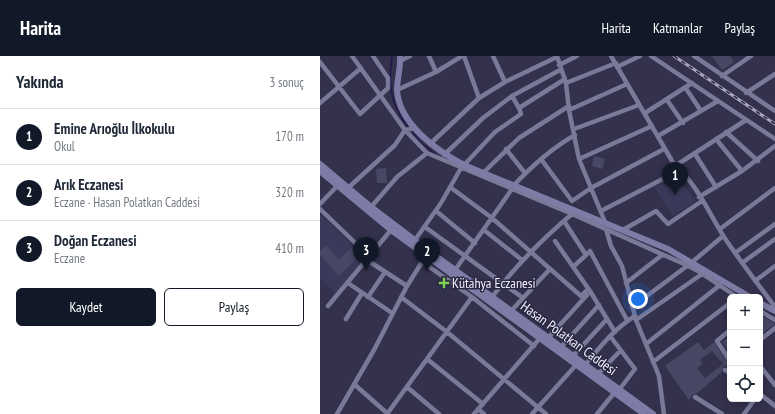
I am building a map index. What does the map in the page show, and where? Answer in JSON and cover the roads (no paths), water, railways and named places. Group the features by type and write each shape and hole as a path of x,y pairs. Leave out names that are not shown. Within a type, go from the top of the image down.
{"main road":[{"path":"400,58 397,90 401,105 414,126 430,144 444,155 463,167 483,173 513,187 565,206 605,226 623,230 668,249 689,264 744,294"},
{"name":"Hasan Polatkan Caddesi","path":"320,164 391,230 455,270 561,347 598,374 644,414"},
{"name":"Hasan Polatkan Caddesi","path":"320,171 348,188 415,240 427,253 576,365 653,414"},
{"path":"763,305 775,311"}],"street":[{"path":"352,56 405,130 427,153 513,187 572,214 605,226 662,255 689,264 732,294"},
{"path":"320,62 360,114 388,88 388,78 373,56"},
{"path":"400,58 410,56"},
{"path":"429,56 436,72"},
{"path":"397,90 436,72 463,56 479,98"},
{"path":"493,56 505,82"},
{"path":"430,144 479,98 505,82 557,56 559,67 565,81 580,159 601,211 611,246 622,266 635,318 660,376 664,414"},
{"path":"444,155 483,118 512,96 576,56"},
{"path":"611,56 675,166 680,170 701,199 723,236 755,281 773,301 775,307"},
{"path":"519,108 565,81 640,56"},
{"path":"651,56 775,140"},
{"path":"694,56 746,93 775,111"},
{"path":"722,76 751,56"},
{"path":"320,104 361,68"},
{"path":"746,93 775,74"},
{"path":"645,113 692,83"},
{"path":"483,173 519,138 569,108 627,84"},
{"path":"685,87 701,111"},
{"path":"415,240 436,211 463,167 495,132 521,114 512,96"},
{"path":"667,100 683,123"},
{"path":"658,136 683,123 718,101"},
{"path":"574,129 640,105"},
{"path":"675,166 746,120"},
{"path":"405,130 411,130 414,126"},
{"path":"580,159 652,126"},
{"path":"348,188 394,146 405,130"},
{"path":"726,132 758,161"},
{"path":"455,270 513,187 525,173 559,144 575,135"},
{"path":"716,139 742,172"},
{"path":"623,230 656,212 668,224 716,187 758,161 775,146"},
{"path":"506,149 525,173"},
{"path":"565,206 591,188 664,149"},
{"path":"372,207 397,177 427,153"},
{"path":"695,154 716,187"},
{"path":"541,159 572,201"},
{"path":"601,211 680,170"},
{"path":"320,204 340,184"},
{"path":"450,187 492,218 530,251 549,270 581,296 589,290"},
{"path":"720,229 775,188"},
{"path":"320,210 368,259 407,286"},
{"path":"436,211 475,243"},
{"path":"492,297 502,283 530,251 572,214"},
{"path":"564,221 586,255"},
{"path":"735,253 775,224"},
{"path":"425,227 523,298"},
{"path":"328,306 391,230"},
{"path":"484,230 522,260"},
{"path":"632,307 723,236"},
{"path":"742,263 775,239"},
{"path":"555,241 599,305 615,332"},
{"path":"573,267 590,251 627,320"},
{"path":"337,414 400,297 427,253"},
{"path":"626,283 662,255"},
{"path":"422,261 472,297 534,346"},
{"path":"755,281 775,266"},
{"path":"511,311 549,270"},
{"path":"368,297 385,272"},
{"path":"585,365 610,336 627,320 635,318 702,274"},
{"path":"348,283 392,313"},
{"path":"646,344 720,286"},
{"path":"548,338 589,290"},
{"path":"346,319 362,293"},
{"path":"400,297 447,332 546,414"},
{"path":"354,384 388,414 472,297"},
{"path":"561,347 599,305"},
{"path":"653,362 708,321 727,305"},
{"path":"763,313 775,320"},
{"path":"573,356 607,320"},
{"path":"763,338 775,328"},
{"path":"727,333 717,341 727,356"},
{"path":"597,414 635,369 610,336"},
{"path":"474,414 540,338"},
{"path":"598,374 620,351"},
{"path":"427,358 483,404"},
{"path":"532,414 576,365"},
{"path":"763,370 775,385"},
{"path":"407,387 439,414"},
{"path":"763,396 775,406"},
{"path":"695,397 722,414"},
{"path":"744,414 753,402"},
{"path":"478,409 484,414"}],"waterway":[{"path":"392,56 390,76 394,102 397,110 408,127"},
{"path":"413,133 420,142 435,154"}],"railway":[{"path":"674,56 775,124"}],"place":[{"name":"Emine Arıoğlu İlkokulu","path":"675,195"},
{"name":"Doğan Eczanesi","path":"366,270"},
{"name":"Arık Eczanesi","path":"427,271"},
{"name":"Kütahya Eczanesi","path":"444,283"}]}
